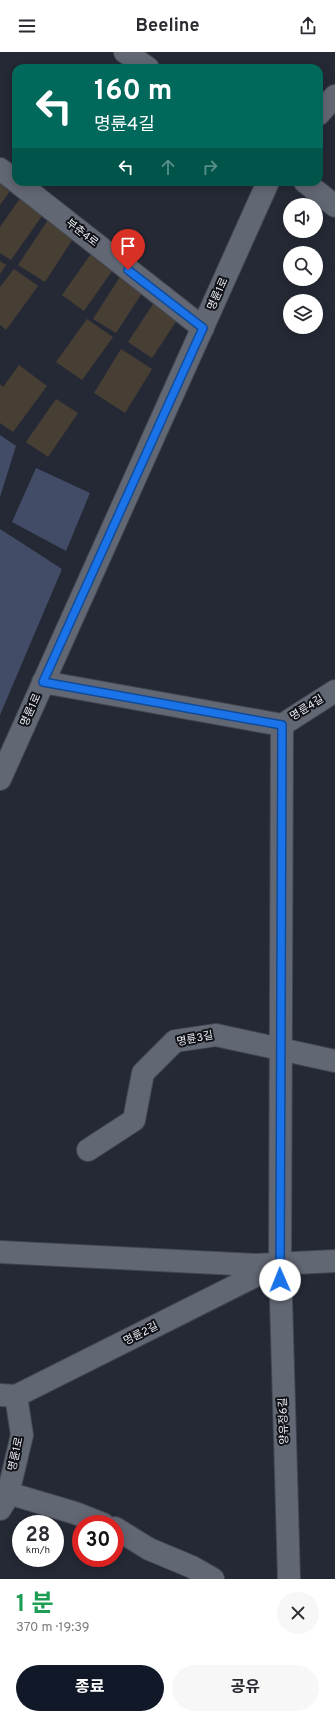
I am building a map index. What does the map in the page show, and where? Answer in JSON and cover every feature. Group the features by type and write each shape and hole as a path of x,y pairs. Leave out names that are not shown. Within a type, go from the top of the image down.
{"street":[{"path":"125,52 142,64"},
{"path":"323,110 335,96"},
{"name":"부춘4로","path":"0,168 12,178"},
{"name":"부춘4로","path":"22,186 203,328"},
{"name":"명륜1로","path":"0,779 266,186"},
{"path":"311,186 335,206"},
{"name":"명륜4길","path":"43,682 282,725 335,691"},
{"name":"양유정6길","path":"282,725 280,1264 289,1579"},
{"name":"명륜3길","path":"88,1150 134,1120 143,1073 174,1041 216,1035 335,1061"},
{"name":"명륜2길","path":"0,1252 256,1265 335,1261"},
{"name":"명륜2길","path":"8,1396 280,1264"},
{"name":"명륜1로","path":"4,1501 22,1436 8,1396"},
{"path":"4,1501 80,1515"},
{"path":"124,1534 149,1549 192,1567 213,1579"}],"shaded area":[{"path":"0,435 16,446 0,497"},
{"path":"36,468 90,493 66,551 12,522"},
{"path":"0,529 62,569 0,715"}],"building":[{"path":"0,184 10,191 0,205"},
{"path":"21,197 44,213 11,260 0,253 0,227"},
{"path":"50,217 76,234 45,282 18,265"},
{"path":"95,248 117,264 84,311 62,295"},
{"path":"0,261 6,265 0,274"},
{"path":"14,269 38,286 6,330 0,325 0,287"},
{"path":"123,272 146,287 116,333 93,319"},
{"path":"157,298 181,314 152,358 128,342"},
{"path":"87,319 113,337 82,380 56,362"},
{"path":"121,349 152,369 125,413 94,393"},
{"path":"19,365 47,386 13,432 0,423 0,384 3,387"},
{"path":"56,399 78,413 48,457 26,442"}],"route":[{"path":"128,270 203,328 43,682 282,725 280,1280"}]}
